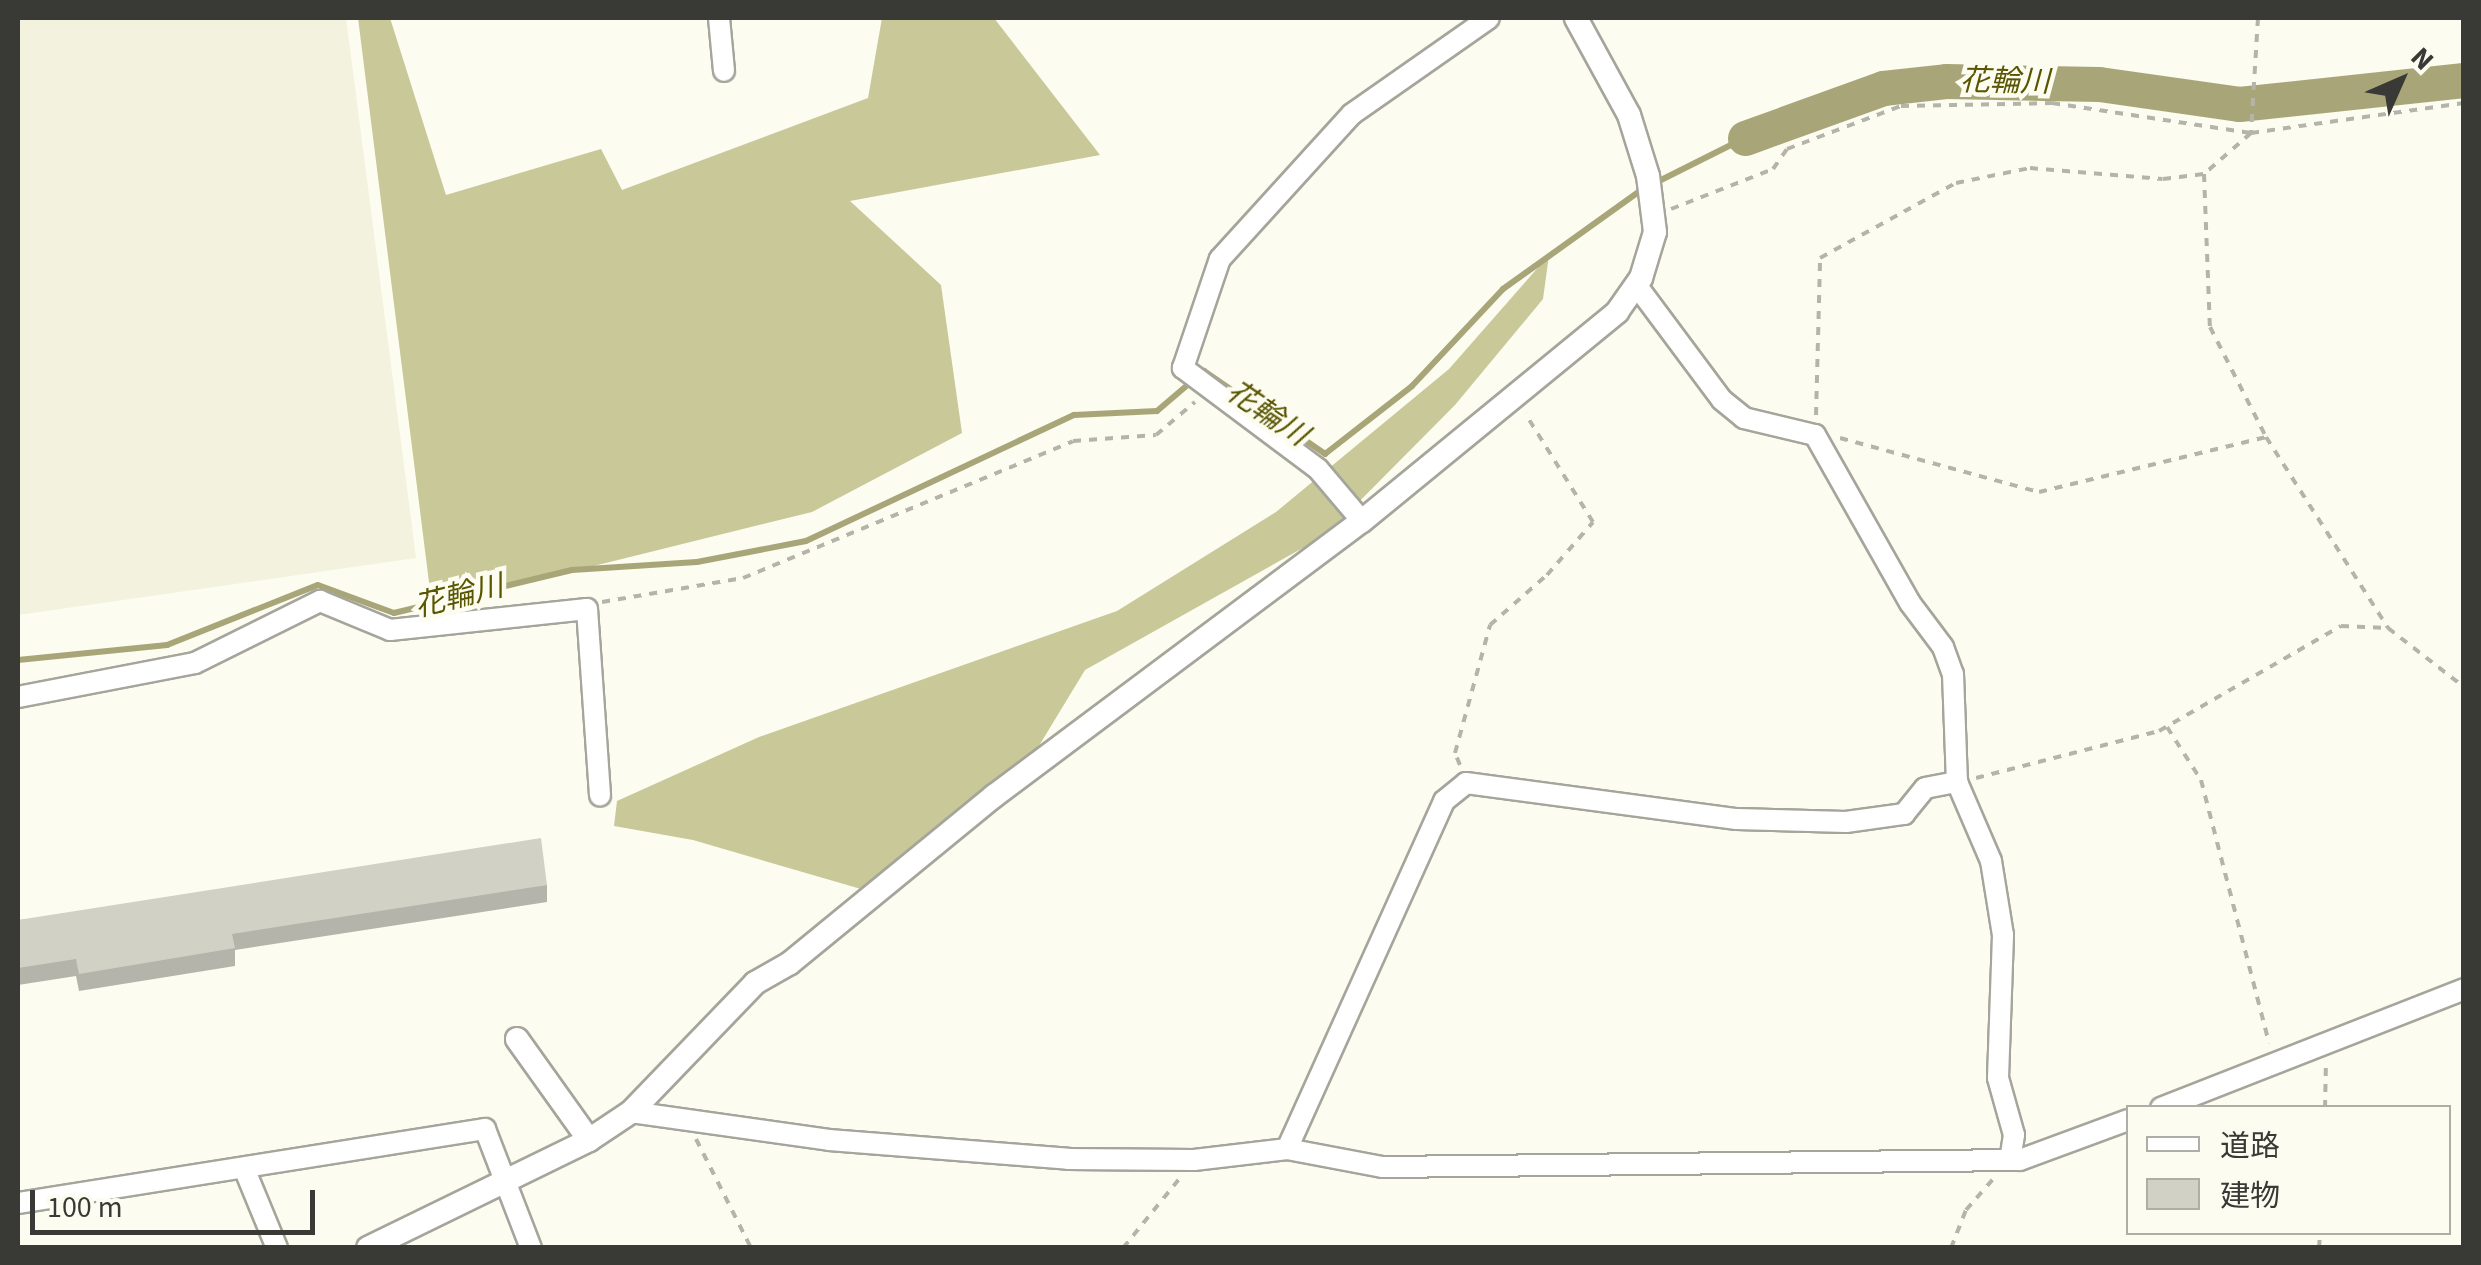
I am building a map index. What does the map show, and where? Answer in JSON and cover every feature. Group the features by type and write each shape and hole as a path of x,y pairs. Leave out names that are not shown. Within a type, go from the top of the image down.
{"street":[{"path":"719,18 724,72"},
{"path":"1362,521 1318,470 1183,368 1220,259 1352,114 1490,18"},
{"path":"368,1248 589,1140 632,1112 755,983 790,963 994,796 1362,521 1617,312 1636,286 1655,232 1653,216 1629,115 1576,18"},
{"path":"1636,286 1722,400 1744,418 1816,435 1910,603 1943,647 1953,674 1957,782 1991,860 2003,935 1998,1078 2014,1135 2010,1160"},
{"path":"18,697 194,664 320,601 390,630 586,609 600,796"},
{"path":"1288,1150 1444,802 1466,783 1737,819 1846,822 1904,814 1925,788 1957,782"},
{"path":"2169,1105 2464,989"},
{"path":"516,1040 589,1140"},
{"path":"632,1112 687,1122 989,1153 1194,1160 1288,1150 1382,1168 2010,1160 2126,1121"},
{"path":"18,1203 485,1129 531,1248"},
{"path":"244,1168 277,1248"}],"path":[{"path":"2251,133 2250,90 2258,18"},
{"path":"1653,216 1773,169 1787,149 1902,106 2052,103 2251,133 2464,103"},
{"path":"2251,133 2204,174 2163,179 2030,168 1956,182 1820,258 1816,435 1881,444 2039,492 2266,437"},
{"path":"2204,174 2210,327 2266,437 2388,628 2464,688"},
{"path":"586,609 743,578 1073,441 1156,435 1208,386"},
{"path":"1466,783 1455,753 1490,625 1547,575 1593,522 1514,396"},
{"path":"1957,782 2167,727 2340,626 2388,628"},
{"path":"2167,727 2201,780 2274,1064"},
{"path":"2325,1105 2327,1043"},
{"path":"687,1122 750,1248"},
{"path":"1124,1248 1194,1160"},
{"path":"1951,1248 1966,1210 2010,1160"}],"shaded area":[{"path":"18,18 346,18 416,558 18,615"},
{"path":"358,18 390,18 446,195 601,149 622,190 868,98 882,18 994,18 1100,155 850,201 941,285 962,433 812,512 432,606"},
{"path":"1549,255 1543,299 1455,405 1326,535 1085,670 1034,754 861,889 693,840 614,826 617,801 759,737 1117,611 1276,512 1449,369"}],"building":[{"path":"541,838 547,885 232,934 235,948 79,974 76,959 18,968 18,920"}],"waterway":[{"name":"花輪川","path":"1745,138 1883,88 1946,81 2099,84 2239,104 2464,80"},
{"name":"花輪川","path":"1655,183 1745,138"},
{"name":"花輪川","path":"18,660 167,645 318,585 394,613 572,570 697,562 806,541 1074,415 1157,411 1204,371 1325,454 1412,386 1503,289 1644,188"}]}
